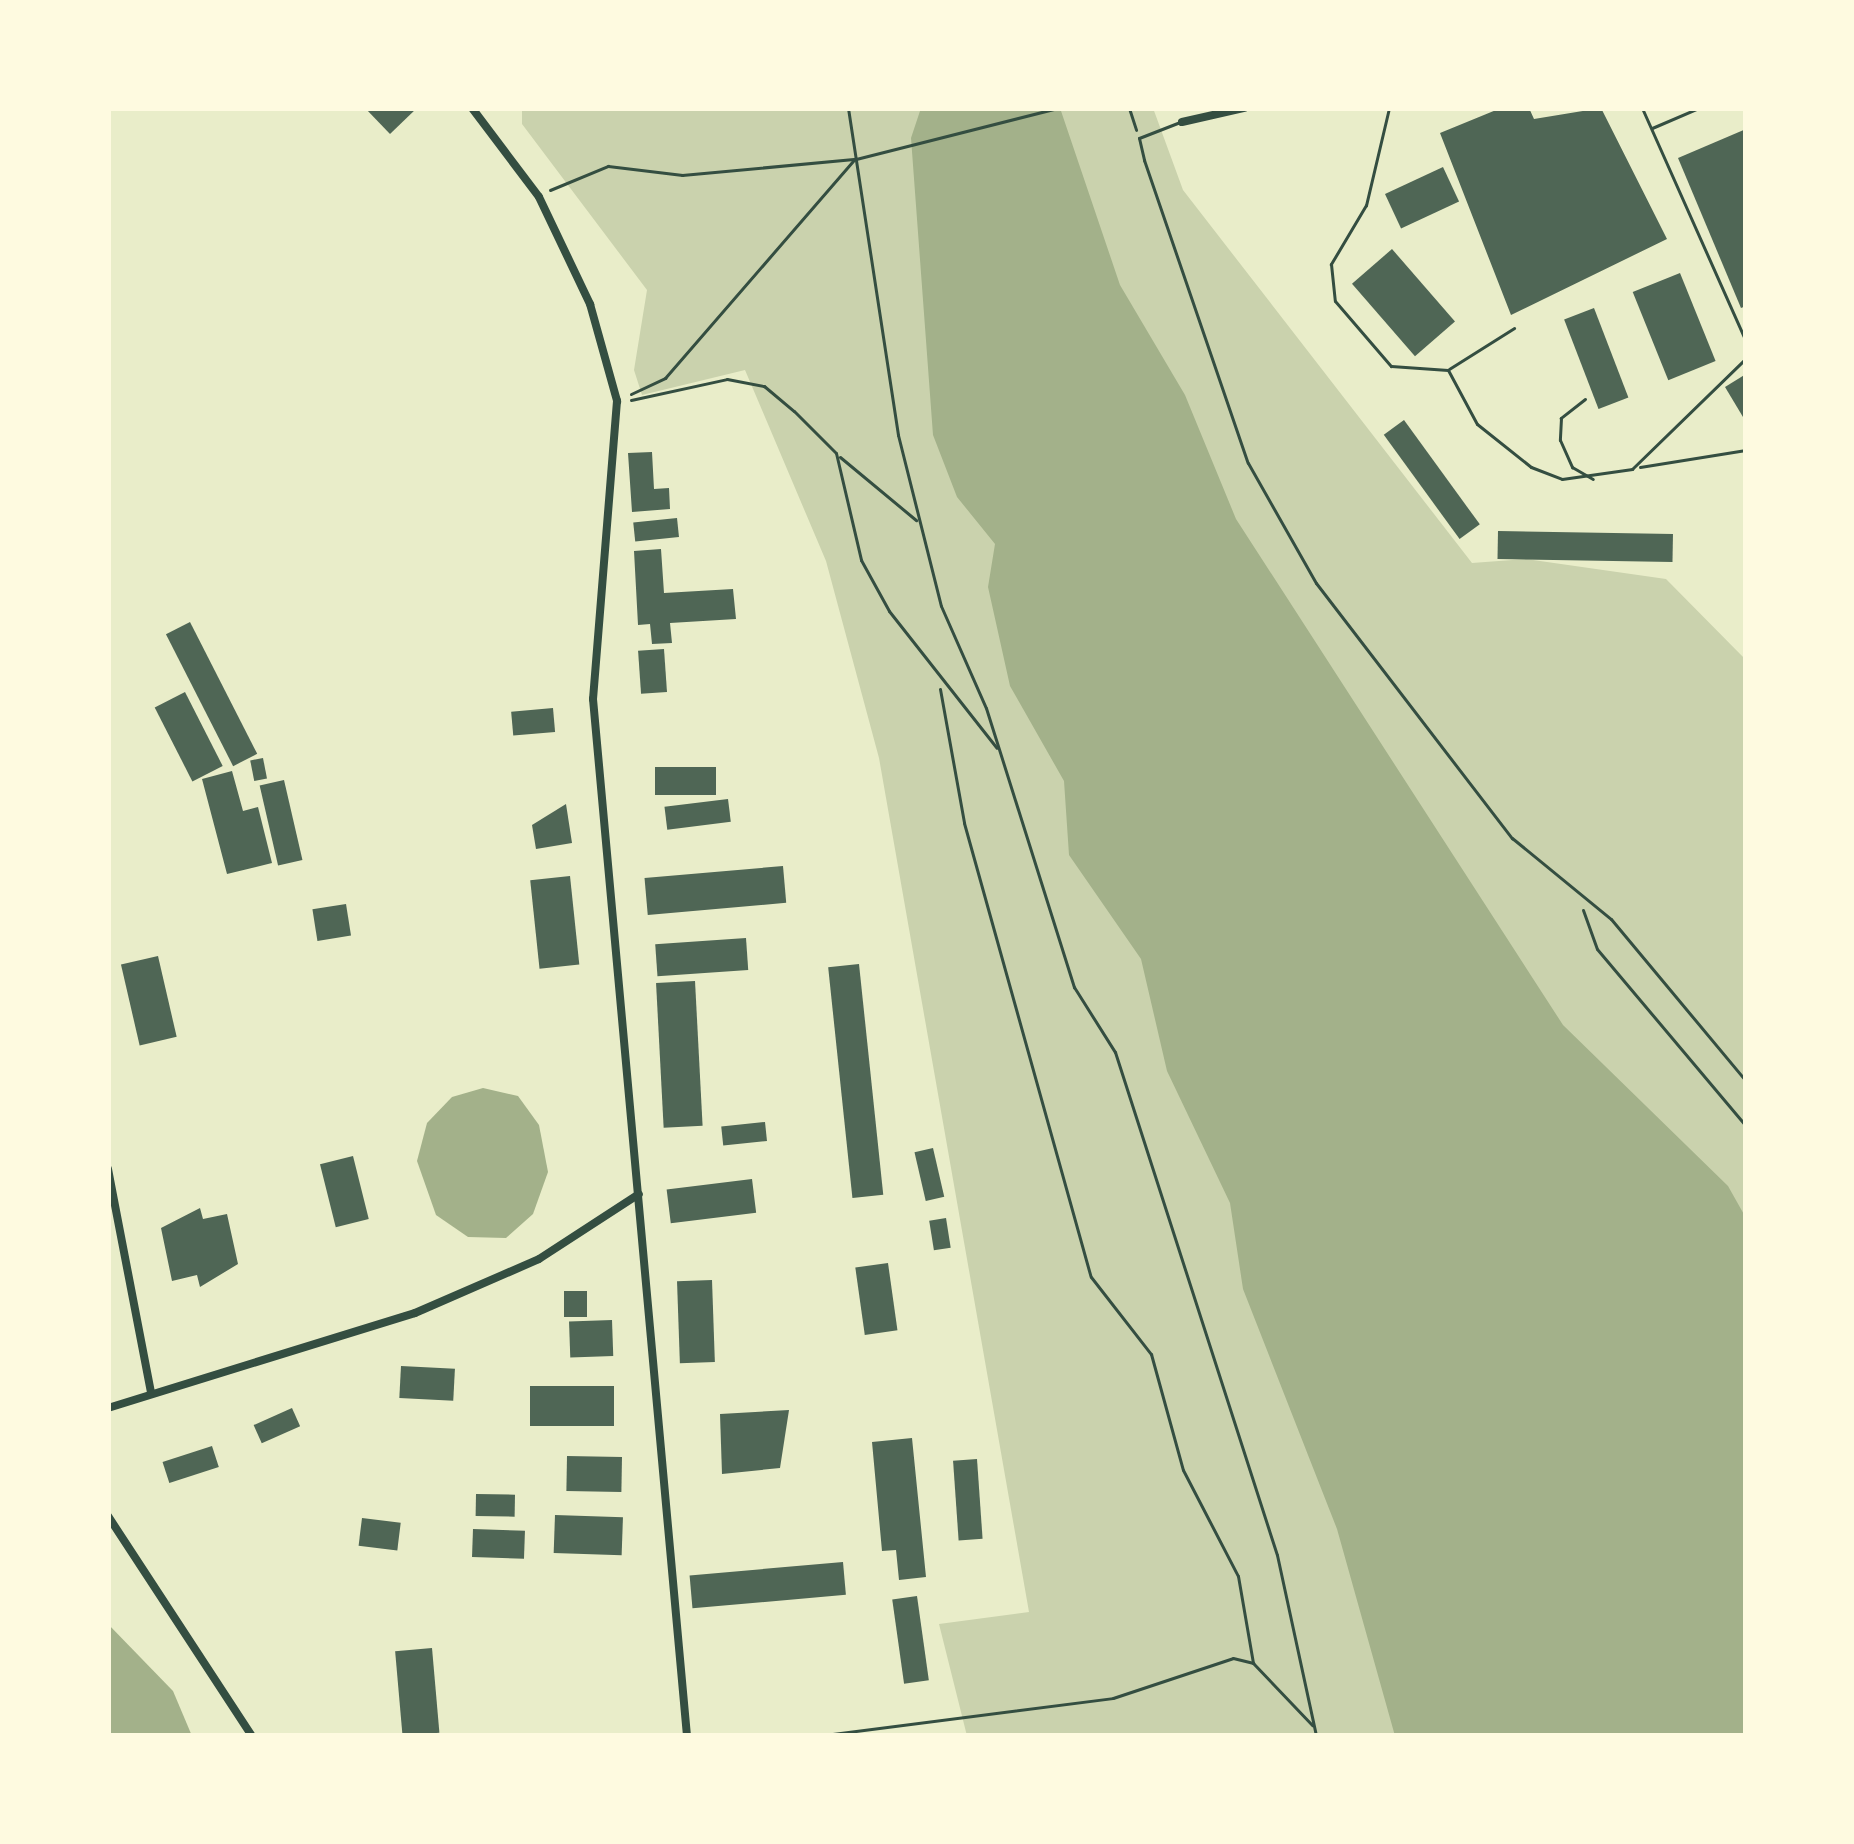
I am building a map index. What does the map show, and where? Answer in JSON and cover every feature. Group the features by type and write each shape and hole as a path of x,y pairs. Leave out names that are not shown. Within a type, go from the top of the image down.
{"street":[{"path":"472,108 539,197 590,304 617,401 593,699 687,1736"},
{"path":"1182,122 1244,108"},
{"path":"108,1169 151,1392"},
{"path":"108,1408 415,1313 539,1259 640,1193"},
{"path":"108,1516 252,1736"}],"lane":[{"path":"1389,108 1366,205 1330,264 1335,301 1390,366 1448,370 1514,328"},
{"path":"1642,108 1746,341"},
{"path":"1650,128 1699,108"},
{"path":"1182,122 1139,138 1191,274 1212,374 1316,583 1511,838 1577,891 1746,1081"},
{"path":"1632,470 1746,358"},
{"path":"1448,370 1501,445 1562,479 1595,479 1746,450"},
{"path":"1585,399 1561,418 1560,440 1572,467 1595,479"}],"path":[{"path":"848,108 917,521 998,749 1074,987 1115,1052 1277,1555 1316,1736"},
{"path":"539,197 608,166 682,175 856,158 1057,108"},
{"path":"1129,108 1139,138"},
{"path":"617,401 665,378 856,158"},
{"path":"617,401 727,379 764,386 917,521"},
{"path":"836,453 861,560 940,689 998,749"},
{"path":"940,689 964,823 1090,1277 1150,1354 1183,1470 1238,1576 1253,1663"},
{"path":"1577,891 1597,949 1746,1126"},
{"path":"817,1736 1029,1713 1233,1658 1253,1663 1313,1726"}],"shaded area":[{"path":"522,108 1153,108 1183,190 1472,563 1526,559 1666,579 1746,660 1746,1736 967,1736 939,1624 1029,1612 879,758 826,561 745,370 642,395 634,370 647,290 522,124"},
{"path":"921,108 1060,108 1120,285 1185,395 1236,519 1563,1025 1728,1186 1746,1218 1746,1736 1395,1736 1337,1529 1243,1289 1230,1203 1167,1071 1141,959 1069,855 1064,781 1010,686 988,587 995,544 957,497 933,435 911,138"},
{"path":"483,1088 518,1096 539,1125 548,1172 533,1214 506,1238 468,1237 436,1215 417,1161 427,1123 452,1097"},
{"path":"108,1624 173,1691 192,1736 108,1736"}],"building":[{"path":"365,108 417,108 390,134"},
{"path":"1501,108 1529,108 1534,119 1601,108 1667,239 1511,315 1440,133"},
{"path":"1746,129 1746,306 1741,308 1678,158"},
{"path":"1443,167 1459,201 1401,228 1385,194"},
{"path":"1392,249 1455,321 1415,356 1352,284"},
{"path":"1680,273 1716,361 1668,380 1633,292"},
{"path":"1594,308 1628,398 1599,409 1564,319"},
{"path":"1746,374 1746,422 1725,387"},
{"path":"1404,420 1480,524 1460,539 1384,435"},
{"path":"652,452 654,489 669,488 670,509 632,512 628,453"},
{"path":"677,518 679,537 635,541 633,523"},
{"path":"1498,531 1673,534 1672,562 1498,559"},
{"path":"661,549 664,593 733,589 736,619 670,623 672,643 652,644 650,624 638,625 634,551"},
{"path":"190,622 257,754 233,766 166,634"},
{"path":"664,649 667,692 641,694 638,651"},
{"path":"185,692 223,766 192,781 155,707"},
{"path":"553,708 555,732 513,736 511,712"},
{"path":"263,758 267,779 254,781 250,760"},
{"path":"655,767 716,767 716,795 655,795"},
{"path":"232,771 243,811 258,807 272,863 227,874 202,779"},
{"path":"284,780 302,860 278,866 260,786"},
{"path":"728,799 731,822 667,830 664,807"},
{"path":"566,804 572,843 536,849 532,825"},
{"path":"783,866 786,903 648,915 645,878"},
{"path":"570,876 579,965 540,969 530,880"},
{"path":"346,904 351,936 317,941 312,909"},
{"path":"746,938 748,970 657,976 655,944"},
{"path":"158,956 177,1037 140,1045 121,965"},
{"path":"859,964 883,1195 852,1198 828,967"},
{"path":"695,981 703,1126 664,1128 656,983"},
{"path":"765,1122 767,1141 723,1145 721,1127"},
{"path":"933,1148 944,1197 926,1201 914,1152"},
{"path":"353,1156 369,1219 336,1227 320,1164"},
{"path":"752,1179 756,1213 671,1223 667,1189"},
{"path":"200,1208 203,1219 227,1214 238,1264 200,1287 197,1275 172,1281 161,1228"},
{"path":"946,1218 951,1248 934,1250 929,1221"},
{"path":"888,1263 897,1330 865,1335 855,1268"},
{"path":"712,1280 715,1362 680,1363 677,1281"},
{"path":"564,1291 587,1291 587,1317 564,1317"},
{"path":"612,1320 613,1356 570,1357 569,1322"},
{"path":"401,1366 455,1369 453,1401 399,1398"},
{"path":"530,1386 614,1386 614,1426 530,1426"},
{"path":"292,1408 300,1426 262,1443 254,1425"},
{"path":"789,1410 780,1468 722,1474 720,1414"},
{"path":"912,1438 926,1577 899,1580 896,1550 882,1551 872,1442"},
{"path":"212,1446 219,1467 169,1483 163,1462"},
{"path":"567,1456 622,1457 621,1492 566,1491"},
{"path":"977,1459 983,1539 959,1540 953,1461"},
{"path":"476,1494 515,1495 515,1517 476,1516"},
{"path":"555,1515 623,1517 622,1555 554,1553"},
{"path":"362,1518 401,1523 397,1551 359,1546"},
{"path":"473,1529 525,1531 524,1559 472,1557"},
{"path":"843,1562 846,1595 692,1608 690,1575"},
{"path":"917,1596 929,1680 904,1684 892,1599"},
{"path":"432,1648 439,1733 403,1736 395,1651"}]}
